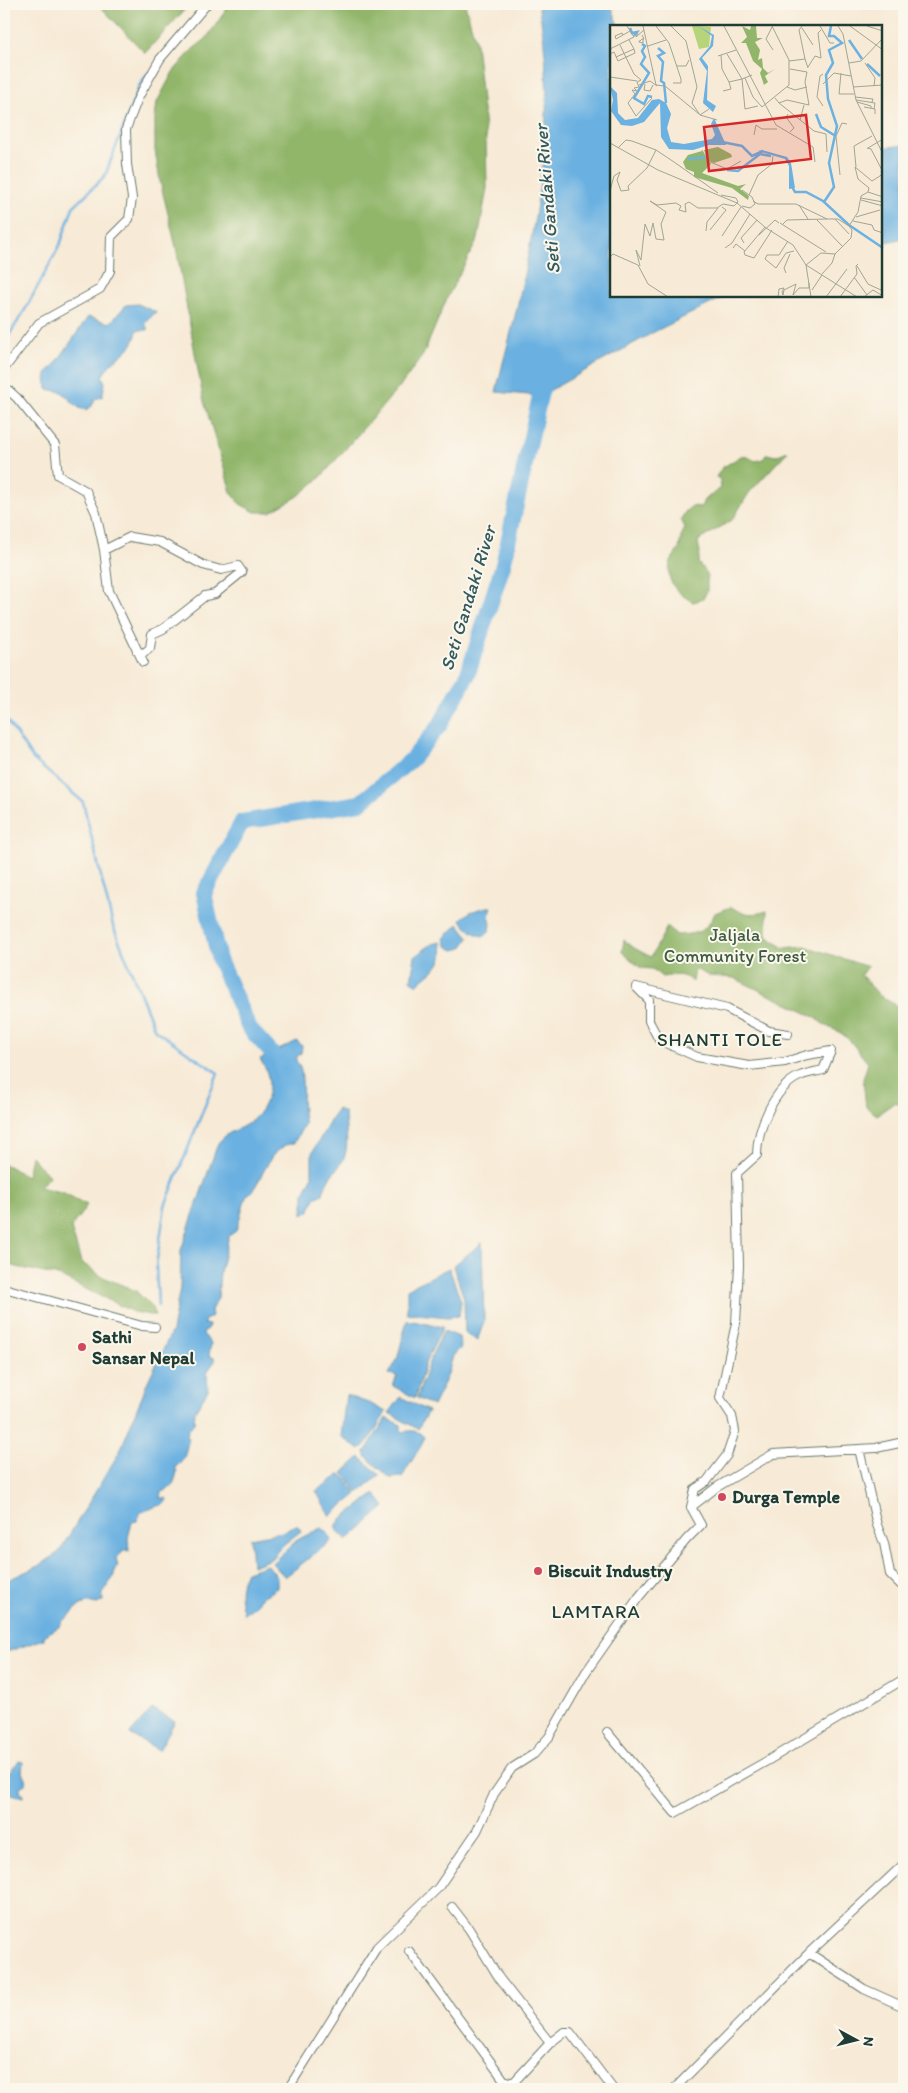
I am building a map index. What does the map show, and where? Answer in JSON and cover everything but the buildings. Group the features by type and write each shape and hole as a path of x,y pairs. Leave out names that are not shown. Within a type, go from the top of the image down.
{"street":[{"path":"143,662 126,623 109,592 104,550 96,513 86,491 58,475 54,446 17,398 5,387 4,370 39,323 100,289 110,271 111,237 129,219 132,198 127,164 126,129 138,98 160,59 207,4"},
{"path":"104,550 130,537 160,542 203,565 221,570 238,566 242,572 215,594 206,596 163,629 152,634 150,648 144,653 137,651"},
{"path":"288,2089 377,1947 438,1888 477,1831 494,1794 512,1768 534,1754 548,1737 586,1672 638,1598 701,1525 690,1507 695,1489 707,1481 727,1455 735,1431 732,1416 720,1398 736,1323 739,1266 737,1173 757,1155 757,1141 762,1124 782,1090 799,1076 822,1070 831,1051 807,1055 785,1062 749,1066 697,1057 659,1040 648,1022 648,1000 636,987 726,1009 769,1031 788,1034"},
{"path":"4,1288 142,1326 155,1327"},
{"path":"690,1507 716,1486 773,1454 859,1449 904,1442"},
{"path":"859,1449 877,1525 884,1543 890,1574 901,1585 904,1584"},
{"path":"607,1732 675,1813 767,1761 904,1679"},
{"path":"674,2089 809,1953 904,1864"},
{"path":"452,1907 469,1929 500,1978 550,2043"},
{"path":"409,1951 504,2080 513,2083 550,2043 564,2032 570,2032 613,2089"},
{"path":"809,1953 864,1989 904,2007"}],"green space":[{"path":"98,4 190,4 145,53"},
{"path":"230,4 465,4 476,43 486,139 487,188 478,239 448,296 423,355 402,384 321,477 297,497 270,512 255,512 240,504 231,492 203,398 176,247 160,181 155,150 157,102 173,72 193,49 206,39"},
{"path":"788,451 749,493 732,520 698,541 700,553 698,563 707,573 707,591 703,599 693,602 682,595 673,586 669,575 669,568 679,548 681,536 685,529 681,519 685,512 692,506 701,507 704,500 721,488 720,479 716,477 722,468 741,456 755,461 763,459 767,454 775,456"},
{"name":"Jaljala Community Forest","path":"731,907 748,914 767,911 767,936 784,948 805,946 868,967 861,975 880,996 904,1010 904,1106 895,1102 877,1115 866,1107 863,1079 868,1063 847,1038 815,1017 734,978 709,976 695,969 693,982 682,976 662,977 652,969 641,968 622,952 624,940 651,957 667,927 677,935 696,933 705,928 715,913"},
{"path":"31,1156 49,1176 40,1187 64,1193 87,1205 71,1228 81,1262 101,1276 136,1291 151,1306 155,1316 133,1312 59,1276 12,1266 4,1248 4,1164 27,1176"}],"water":[{"path":"538,4 611,4 618,25 610,25 610,298 722,298 654,332 540,396 496,392 529,251 540,180 546,109 544,39"},
{"path":"904,145 904,238 883,243 883,148"},
{"path":"138,304 156,312 145,323 148,330 137,330 131,345 111,364 102,376 105,383 102,397 95,399 92,406 86,410 79,408 62,392 47,389 46,374 57,362 88,317 110,323 126,305"},
{"path":"492,907 489,916 491,927 487,934 481,936 467,928 461,919 470,912"},
{"path":"458,924 469,938 462,948 454,950 447,946 444,938"},
{"path":"441,942 443,950 440,963 417,985 411,980 415,956 432,944"},
{"path":"297,1041 302,1046 301,1054 297,1056 296,1061 301,1072 305,1123 294,1143 285,1145 272,1156 255,1187 246,1197 236,1231 229,1236 220,1272 218,1298 211,1310 212,1316 204,1321 204,1324 209,1325 203,1334 211,1343 209,1356 215,1358 215,1361 207,1372 208,1390 195,1411 194,1423 188,1430 187,1437 189,1438 184,1458 175,1468 177,1471 172,1485 161,1492 160,1498 166,1498 167,1500 163,1505 141,1512 137,1521 132,1522 128,1538 129,1551 125,1550 116,1558 118,1567 115,1569 113,1578 105,1588 103,1601 97,1604 83,1604 63,1620 60,1626 44,1636 44,1639 4,1653 4,1582 42,1564 59,1552 120,1451 148,1381 172,1331 180,1288 181,1250 218,1143 255,1118 263,1107 268,1093 269,1080 266,1069 260,1059"},
{"path":"337,1109 345,1113 347,1143 345,1155 340,1165 329,1178 323,1194 315,1198 309,1212 303,1214 304,1193 312,1177 312,1153"},
{"path":"482,1243 484,1322 477,1341 465,1332 464,1298 453,1266"},
{"path":"449,1268 461,1301 459,1316 448,1317 407,1313 407,1289"},
{"path":"407,1320 443,1327 426,1361 415,1398 393,1386 397,1376 389,1374 397,1360"},
{"path":"444,1331 459,1337 461,1348 453,1356 447,1377 433,1406 417,1398 431,1357"},
{"path":"346,1395 386,1412 370,1439 360,1450 341,1436"},
{"path":"401,1397 428,1411 418,1429 389,1413"},
{"path":"386,1418 401,1425 403,1432 415,1431 424,1437 422,1444 402,1477 390,1478 367,1458 365,1452"},
{"path":"360,1457 380,1475 358,1493 343,1473"},
{"path":"341,1474 357,1494 330,1516 316,1491"},
{"path":"375,1494 385,1507 347,1540 335,1528 341,1519"},
{"path":"298,1526 301,1531 283,1545 271,1559 252,1566 250,1538 282,1532 291,1527"},
{"path":"321,1528 328,1533 331,1541 285,1577 272,1563 297,1540"},
{"path":"268,1565 277,1577 277,1588 259,1599 256,1605 244,1614 240,1593 246,1572"},
{"path":"152,1709 175,1721 159,1750 130,1734"},
{"path":"19,1761 23,1762 22,1773 26,1777 25,1784 20,1787 20,1791 24,1794 23,1797 8,1793 4,1794 4,1783 8,1785 11,1781 7,1775"}],"waterway":[{"path":"4,343 25,310 60,245 73,207 105,176 139,86 149,72"},
{"name":"Seti Gandaki River","path":"286,1069 249,1028 219,960 204,893 242,822 360,803 411,760 440,725 467,676 503,565 546,375"},
{"path":"4,716 33,759 83,802 113,926 155,1030 218,1073 165,1206 156,1266 158,1306"}],"place":[{"name":"Sathi Sansar Nepal","path":"82,1347"},
{"name":"Durga Temple","path":"722,1497"},
{"name":"Biscuit Industry","path":"538,1571"}],"district":[{"name":"SHANTI TOLE","path":"720,1039"},
{"name":"LAMTARA","path":"596,1611"}]}
